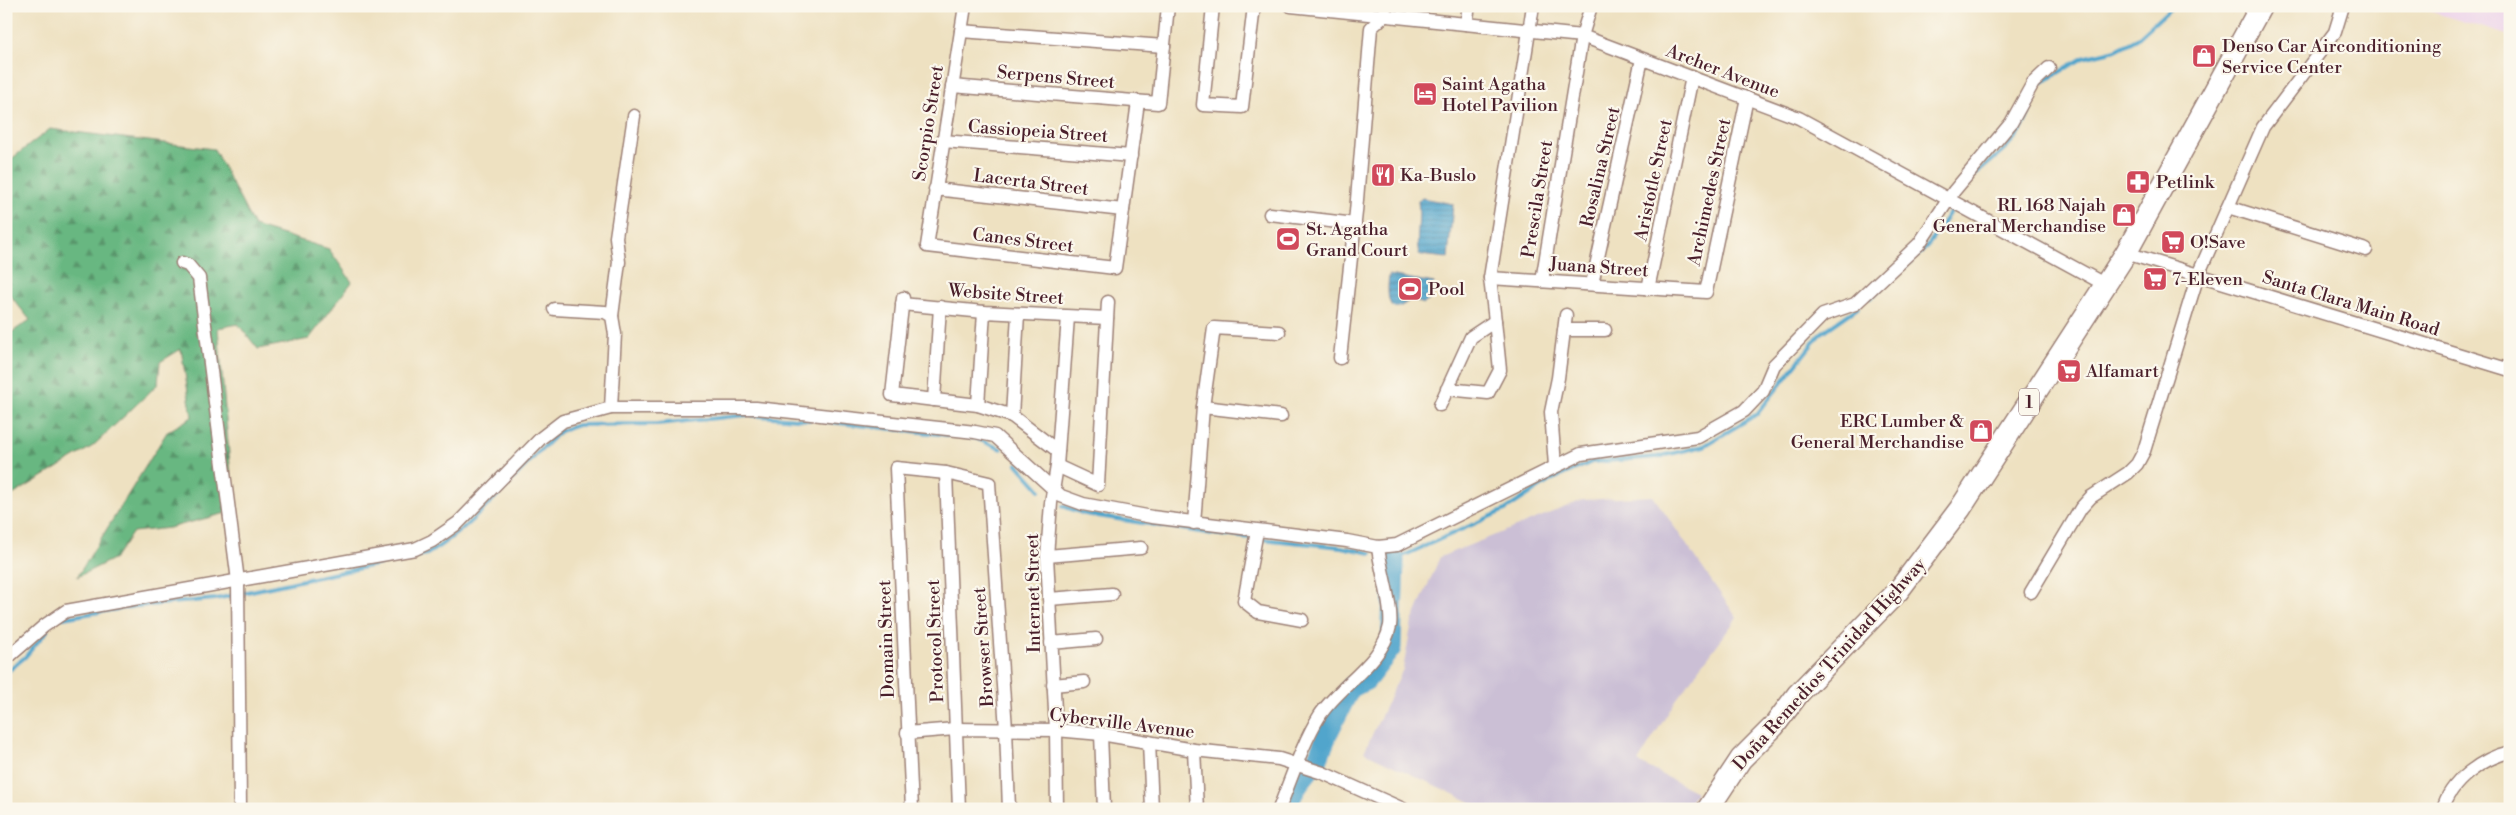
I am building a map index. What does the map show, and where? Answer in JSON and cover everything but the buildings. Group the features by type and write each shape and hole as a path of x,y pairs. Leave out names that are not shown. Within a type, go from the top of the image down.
{"highway":[{"name":"Doña Remedios Trinidad Highway","path":"1708,809 1741,759 1774,726 1798,694 1898,591 1960,509 2126,253 2261,6"}],"street":[{"name":"Scorpio Street","path":"927,246 965,6"},
{"path":"961,32 1164,46 1168,6"},
{"path":"1213,6 1203,105 1242,107 1254,6"},
{"name":"Archer Avenue","path":"1291,6 1385,11 1466,24 1582,36 1799,118 2106,285"},
{"path":"1466,24 1469,6"},
{"path":"1447,389 1488,393 1500,370 1490,278 1533,6"},
{"name":"Prescila Street","path":"1542,281 1582,36 1591,6"},
{"path":"2031,592 2081,508 2091,497 2128,474 2140,458 2154,422 2198,275 2263,127 2335,32 2343,6"},
{"path":"1340,358 1355,224 1371,28 1385,11"},
{"name":"Serpens Street","path":"952,86 1158,103 1164,46"},
{"name":"Rosalina Street","path":"1592,284 1642,59"},
{"path":"6,659 44,626 66,611 415,549 458,523 541,438 563,421 611,408 756,408 975,432 995,436 1061,496 1099,508 1194,523 1256,536 1347,541 1378,548 1397,545 1581,454 1698,437 1744,410 1763,391 1774,365 1786,350 1823,315 1855,304 1920,244 1976,164 2011,123 2033,83 2049,68"},
{"name":"Aristotle Street","path":"1648,289 1692,77"},
{"name":"Archimedes Street","path":"1706,292 1747,98"},
{"path":"1123,210 1138,102"},
{"path":"611,408 615,334 612,316 620,262 616,237 634,116"},
{"name":"Cassiopeia Street","path":"943,141 1131,156"},
{"name":"Lacerta Street","path":"935,189 1123,210"},
{"path":"2228,207 2366,250"},
{"name":"Canes Street","path":"927,246 1115,268 1123,210"},
{"path":"1270,214 1355,224"},
{"name":"Santa Clara Main Road","path":"2126,253 2510,370"},
{"path":"182,263 188,265 199,278 238,581 240,809"},
{"name":"Juana Street","path":"1490,278 1706,292"},
{"name":"Website Street","path":"934,400 892,396 902,301 984,312 1107,318"},
{"path":"1057,466 1098,485 1108,302"},
{"path":"940,307 934,400 978,405 1012,416 1058,451"},
{"path":"554,309 605,312 612,316"},
{"path":"978,405 984,312"},
{"path":"1012,416 1018,314"},
{"path":"1555,466 1551,412 1558,378 1566,315"},
{"name":"Internet Street","path":"1057,809 1056,730 1047,556 1053,488 1057,466 1068,317"},
{"path":"1440,405 1471,336 1495,321"},
{"path":"1194,523 1203,407 1214,328 1279,332"},
{"path":"1564,330 1605,330"},
{"path":"1203,407 1281,416"},
{"name":"Domain Street","path":"912,809 896,468 946,473"},
{"name":"Browser Street","path":"946,473 989,483 1010,809"},
{"name":"Protocol Street","path":"946,473 959,809"},
{"path":"1256,536 1244,601 1258,612 1302,620"},
{"path":"1047,556 1141,548"},
{"path":"1279,809 1300,765 1320,715 1356,674 1372,661 1384,642 1390,625 1389,606 1378,548"},
{"path":"1048,599 1112,594"},
{"path":"1051,643 1096,638"},
{"path":"1053,685 1084,682"},
{"name":"Cyberville Avenue","path":"907,733 955,729 1056,730 1101,734 1194,750 1280,759 1323,773 1403,809"},
{"path":"1101,734 1104,809"},
{"path":"1149,742 1152,809"},
{"path":"1194,750 1197,809"},
{"path":"2443,809 2445,800 2454,786 2476,768 2501,754 2510,752"}],"shaded area":[{"path":"2413,6 2510,6 2510,36"},
{"path":"1653,496 1737,618 1676,700 1638,762 1696,792 1686,809 1485,809 1364,752 1403,669 1412,622 1440,557 1583,500"}],"green space":[{"path":"50,129 214,149 254,226 329,249 352,282 309,339 258,349 238,324 218,328 234,511 169,528 133,532 115,558 77,577 167,432 192,417 181,349 160,362 158,384 93,446 6,499 6,336 30,320 6,290 6,163"}],"water":[{"path":"1422,198 1453,204 1448,258 1419,255 1418,201"},
{"name":"Pool","path":"1389,275 1434,283 1431,299 1423,304 1411,299 1403,305 1393,306 1388,297"}],"waterway":[{"path":"2041,83 2083,58 2116,50 2137,39 2173,6"},
{"path":"1975,175 2015,139 2026,119 2035,90"},
{"path":"1870,298 1927,247 1952,209"},
{"path":"1386,557 1394,560 1505,510 1551,480 1592,462 1657,457 1704,446 1757,414 1820,334 1859,307"},
{"path":"242,593 427,554 445,542 480,513 560,431 578,425 657,424 747,415 809,420"},
{"path":"821,421 975,438 1001,449"},
{"path":"1017,464 1040,490"},
{"path":"1063,506 1085,514 1213,534 1341,547 1371,553"},
{"path":"1285,809 1298,784 1317,760 1329,730 1350,688 1366,680 1391,648 1394,560"},
{"path":"63,618 136,606 216,599 234,595"},
{"path":"6,673 25,657 47,631"}],"place":[{"name":"Denso Car Airconditioning Service Center","path":"2204,56"},
{"name":"Saint Agatha Hotel Pavilion","path":"1425,94"},
{"name":"Ka-Buslo","path":"1383,175"},
{"name":"Petlink","path":"2138,182"},
{"name":"RL 168 Najah General Merchandise","path":"2124,215"},
{"name":"St. Agatha Grand Court","path":"1288,239"},
{"name":"O!Save","path":"2173,242"},
{"name":"7-Eleven","path":"2155,279"},
{"name":"Pool","path":"1410,289"},
{"name":"Alfamart","path":"2069,371"},
{"name":"ERC Lumber & General Merchandise","path":"1981,431"}]}
